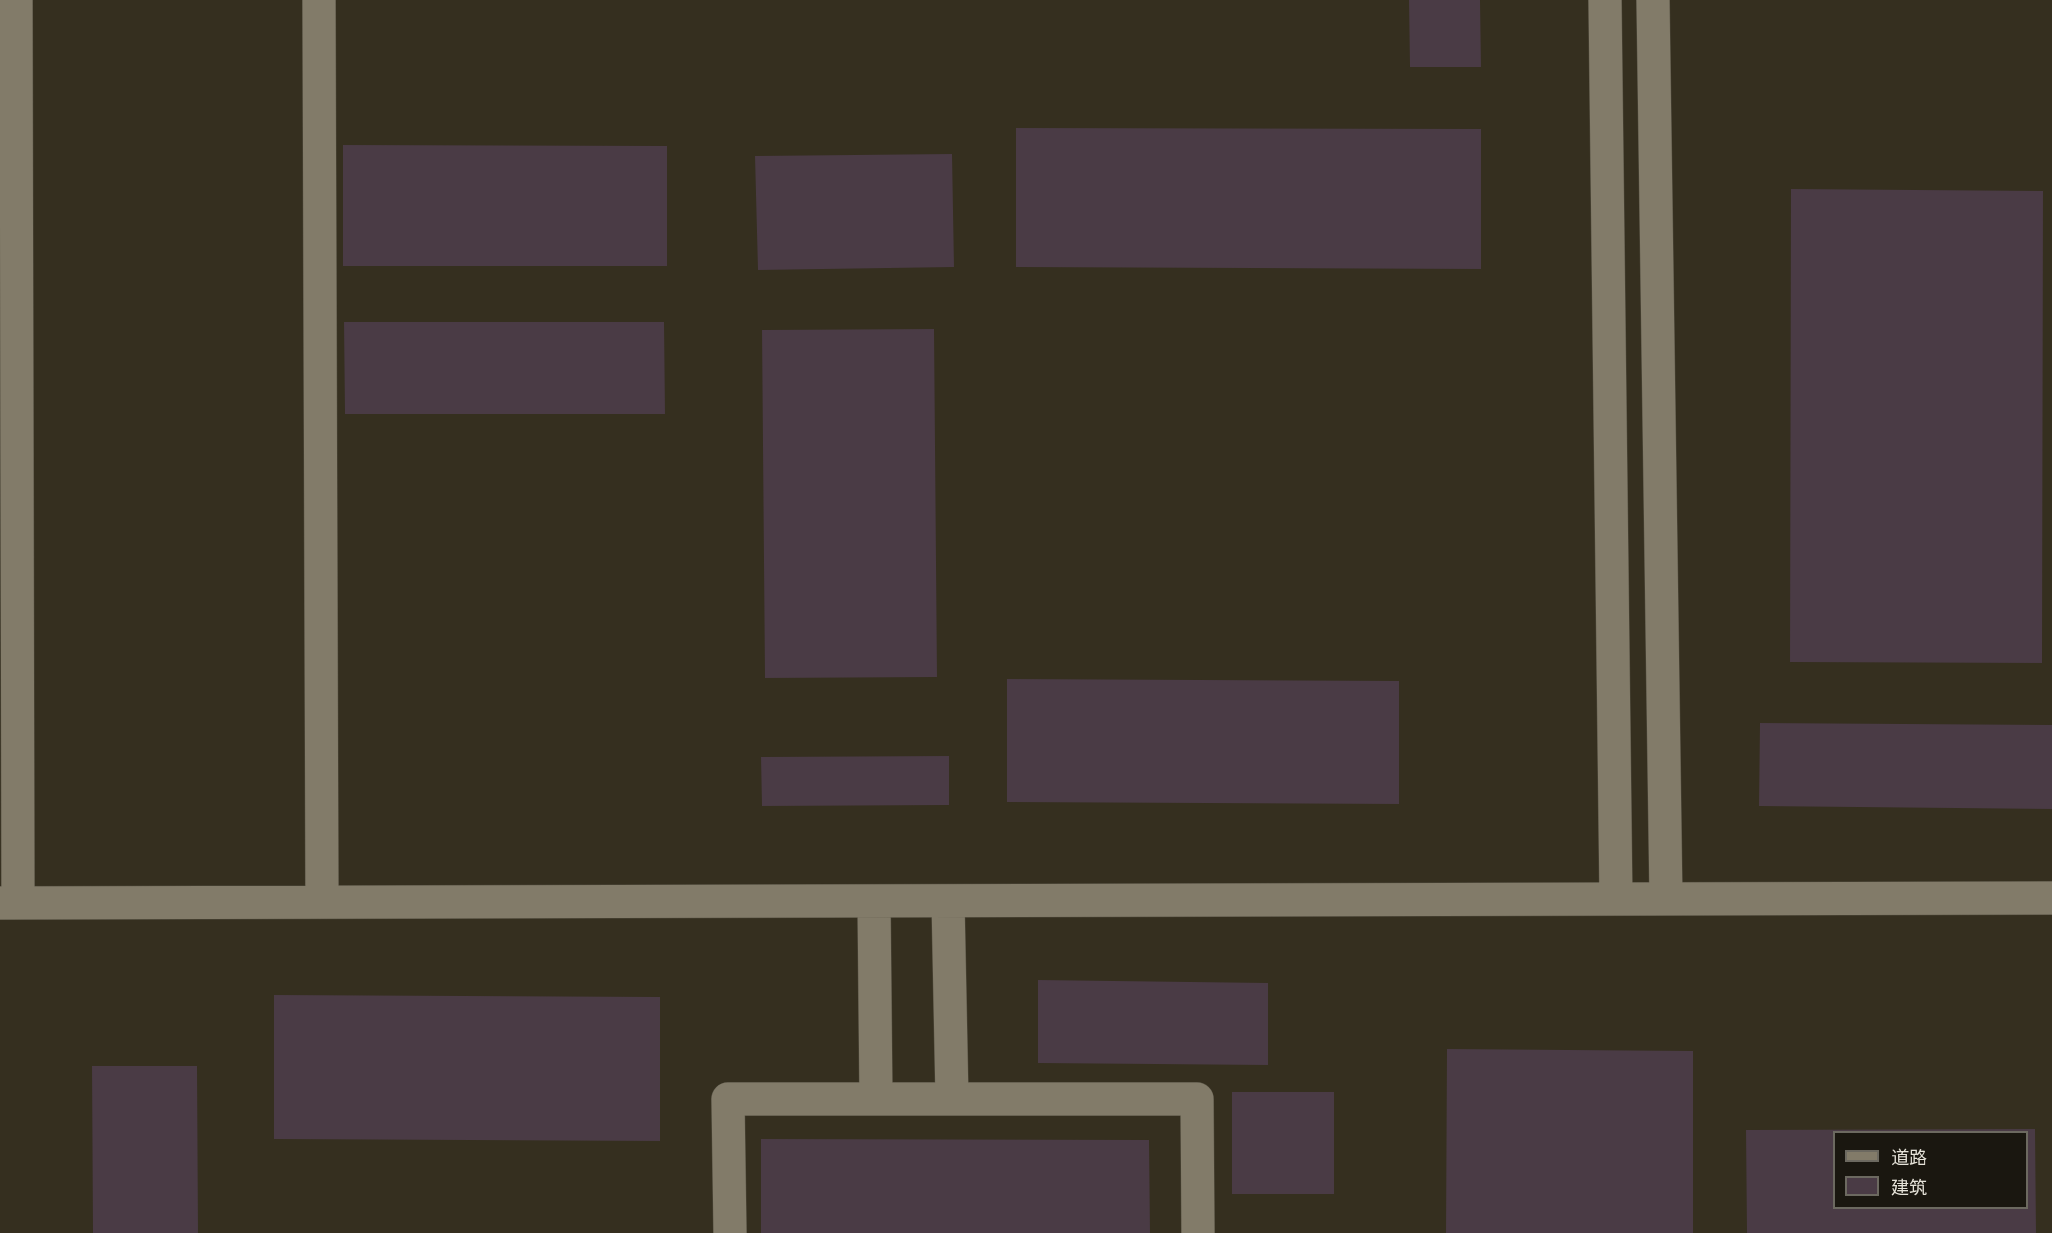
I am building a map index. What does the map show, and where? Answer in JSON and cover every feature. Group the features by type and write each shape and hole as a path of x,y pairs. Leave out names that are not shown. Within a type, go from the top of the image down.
{"street":[{"path":"16,0 9,903 2052,898"},
{"path":"319,0 322,902"},
{"path":"1605,0 1616,898"},
{"path":"1653,0 1666,899"},
{"path":"948,900 952,1099"},
{"path":"874,901 876,1099"},
{"path":"730,1233 728,1099 1197,1099 1198,1233"}],"building":[{"path":"1409,0 1480,0 1481,67 1410,67"},
{"path":"1016,128 1481,129 1481,269 1016,267"},
{"path":"343,145 667,146 667,266 343,266"},
{"path":"952,154 954,267 758,270 755,156"},
{"path":"1791,189 2043,191 2042,663 1790,662"},
{"path":"344,322 664,322 665,414 345,414"},
{"path":"934,329 937,677 765,678 762,330"},
{"path":"1007,679 1399,681 1399,804 1007,802"},
{"path":"1760,723 2052,725 2052,809 1759,806"},
{"path":"949,756 949,805 762,806 761,757"},
{"path":"1038,980 1268,983 1268,1065 1038,1063"},
{"path":"274,995 660,997 660,1141 274,1139"},
{"path":"1447,1049 1693,1051 1693,1233 1446,1233"},
{"path":"92,1066 197,1066 198,1233 93,1233"},
{"path":"1232,1092 1334,1092 1334,1194 1232,1194"},
{"path":"2035,1129 2036,1233 1747,1233 1746,1130"},
{"path":"761,1139 1149,1140 1150,1233 761,1233"}]}
